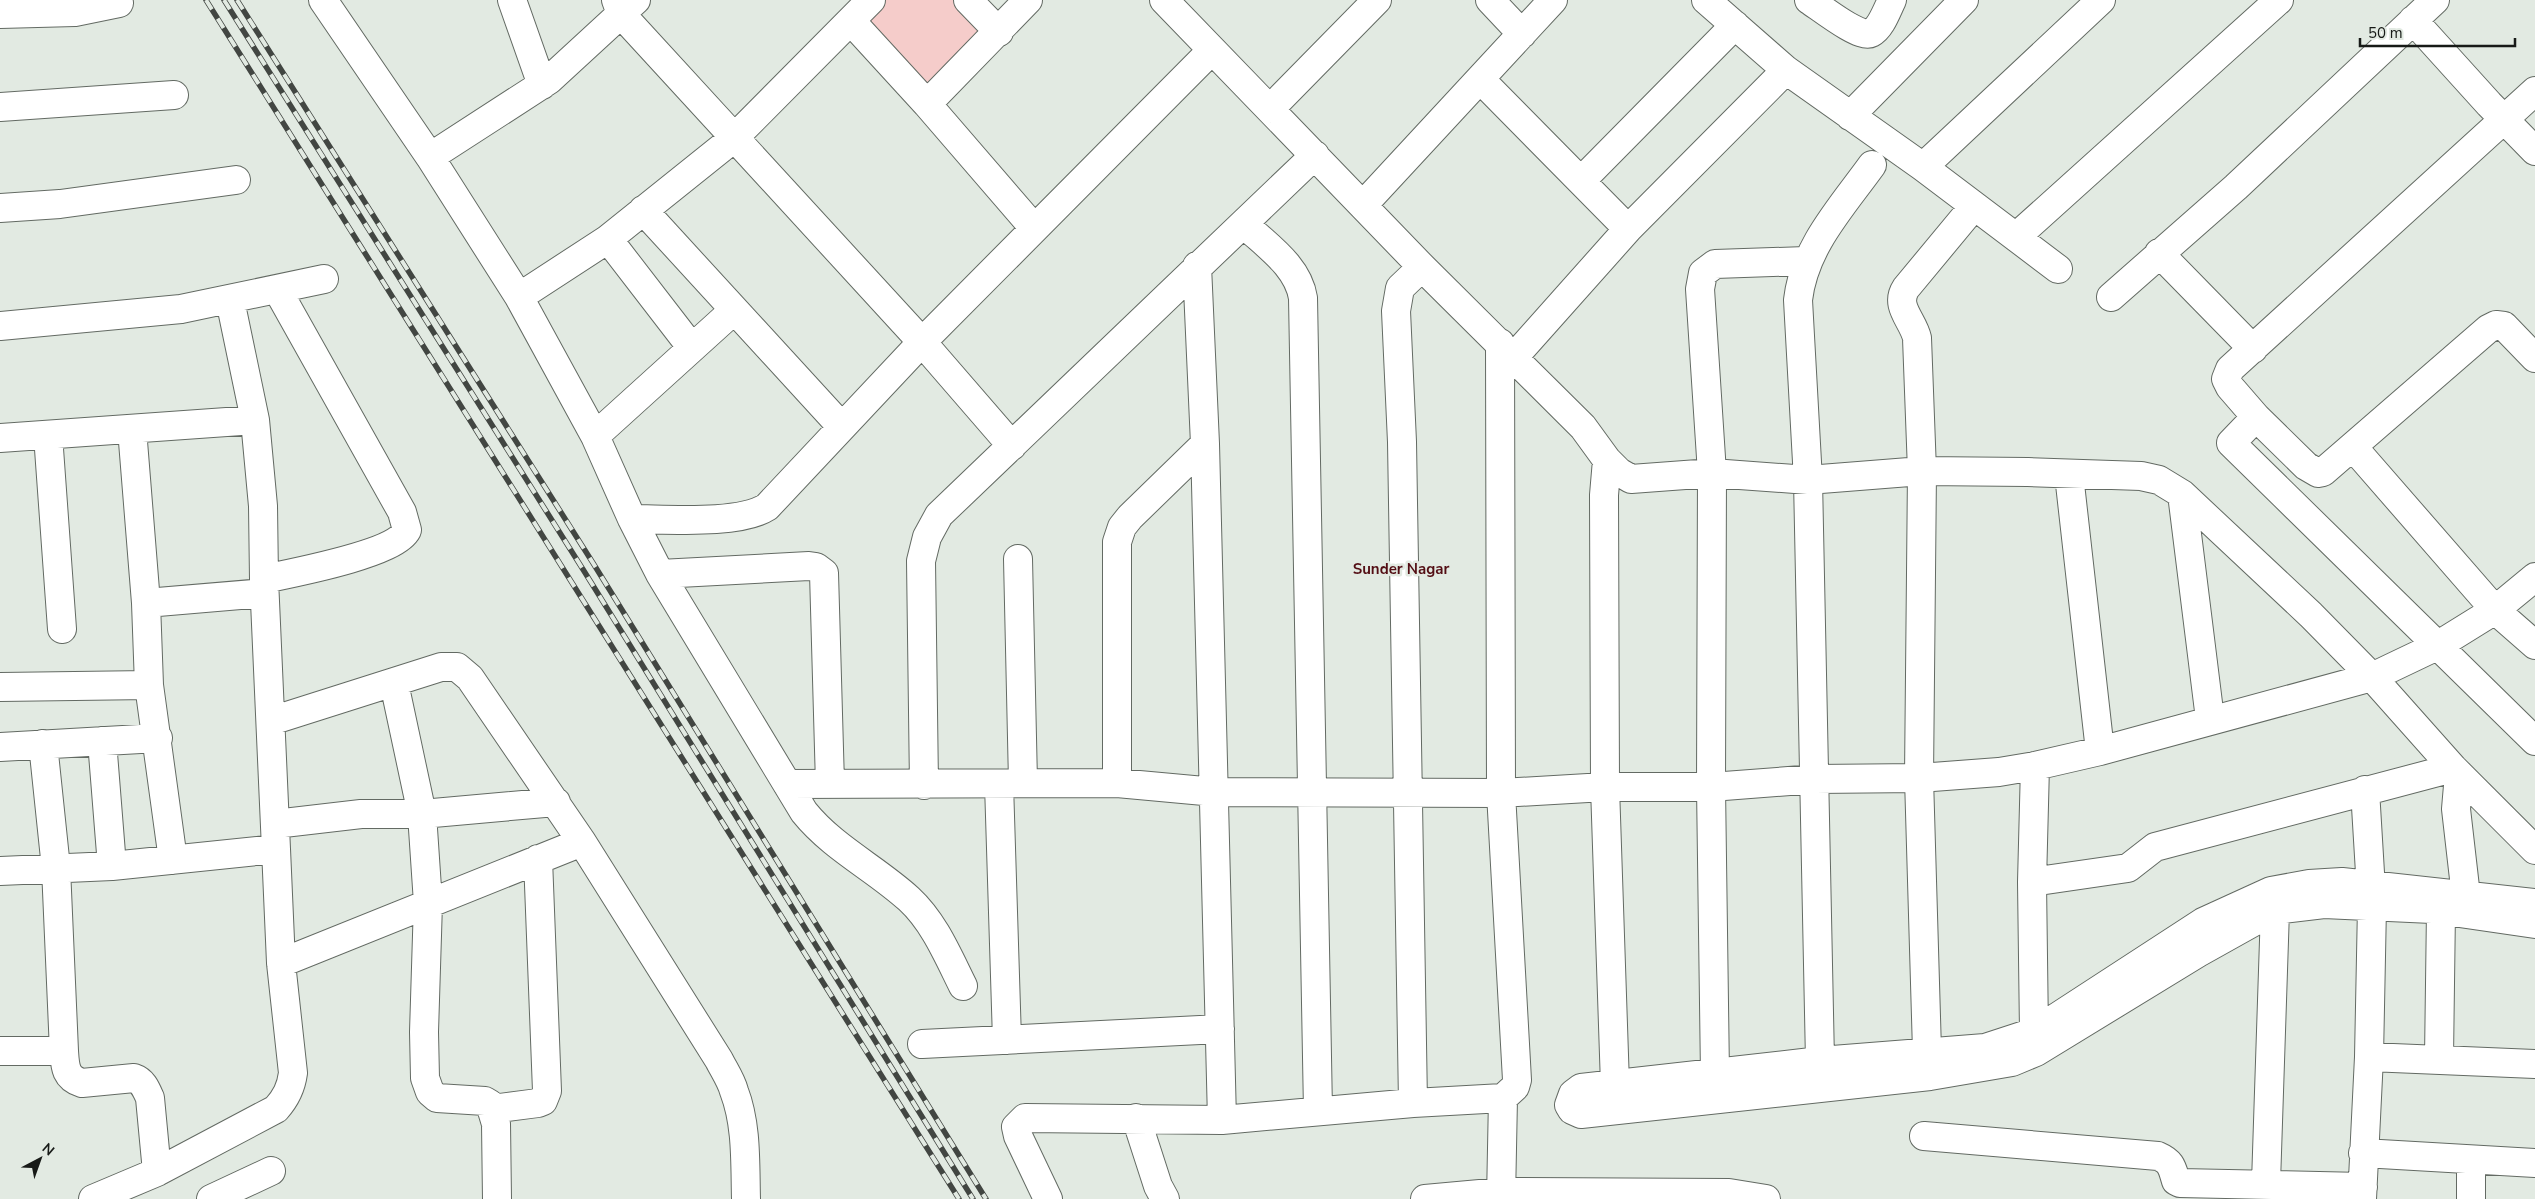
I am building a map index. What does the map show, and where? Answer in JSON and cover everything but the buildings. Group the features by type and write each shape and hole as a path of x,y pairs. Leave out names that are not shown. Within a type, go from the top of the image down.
{"street":[{"path":"323,0 430,157 520,297 595,436 632,519 660,574 804,812 816,827 909,899 926,919 941,942 963,986"},
{"path":"512,0 542,85"},
{"path":"520,297 608,239 734,138 871,0"},
{"path":"968,0 999,32"},
{"path":"927,104 1028,0"},
{"path":"1164,0 1364,204 1422,266 1583,427 1607,460 1619,472 1631,479 1712,473 1808,480 1922,471 2141,476 2159,480 2182,494 2311,615 2372,677 2456,771 2535,850"},
{"path":"1270,109 1377,0"},
{"path":"1490,0 1522,34"},
{"path":"1364,204 1553,0"},
{"path":"1706,0 1786,70 1923,167 2058,270"},
{"path":"1809,0 1851,28 1866,35 1872,33 1878,26 1892,0"},
{"path":"1850,116 1964,0"},
{"path":"1923,167 2101,0"},
{"path":"2016,237 2279,0"},
{"path":"2111,296 2236,187 2435,0"},
{"path":"0,14 75,12 119,3"},
{"path":"430,157 542,85 624,5 734,138 922,342 1012,446"},
{"path":"2413,20 2504,120 2535,151"},
{"path":"851,21 927,104 1034,228"},
{"path":"1581,181 1735,25"},
{"path":"632,519 723,518 754,514 767,507 841,426 922,342 1212,50"},
{"path":"1048,1199 1018,1136 1016,1127 1025,1118 1222,1120 1413,1103 1503,1098 1515,1088 1517,1080 1501,793 1507,350 1786,70"},
{"path":"1480,79 1628,229"},
{"path":"2535,91 2230,369 2226,379 2230,387 2256,417 2306,466 2318,473 2323,472 2353,447 2488,329 2496,325 2504,326 2535,358"},
{"path":"0,107 174,95"},
{"path":"924,785 921,561 927,536 939,515 1197,266 1245,225 1315,155"},
{"path":"1820,1061 1808,480 1798,300 1800,281 1806,261 1817,241 1872,166"},
{"path":"0,208 60,204 236,180"},
{"path":"1927,1052 1919,778 1922,471 1917,338 1914,328 1902,308 1901,299 1906,288 1974,206"},
{"path":"643,210 733,311 841,426"},
{"path":"1245,225 1294,273 1301,285 1303,298 1318,1111"},
{"path":"608,239 692,348"},
{"path":"2159,253 2253,348"},
{"path":"1714,1075 1711,787 1712,473 1700,289 1701,278 1707,269 1715,264 1806,261"},
{"path":"1197,266 1205,444 1222,1120"},
{"path":"1413,1103 1402,442 1396,311 1400,288 1422,266"},
{"path":"0,326 181,309 324,279"},
{"path":"146,603 264,586 384,547 403,537 406,530 402,512 277,289"},
{"path":"93,1199 158,1172 276,1109 285,1099 293,1073 281,963 264,586 263,506 255,420 230,300"},
{"path":"595,436 733,311"},
{"path":"2256,417 2231,443 2535,741"},
{"path":"0,438 255,420"},
{"path":"132,429 146,603 150,685 174,860"},
{"path":"48,435 62,630"},
{"path":"1118,783 1117,542 1122,527 1130,517 1205,444"},
{"path":"2353,447 2495,610 2535,645"},
{"path":"1607,460 1604,495 1605,787 1615,1085"},
{"path":"2069,475 2100,751"},
{"path":"2182,494 2210,720"},
{"path":"1007,1040 1011,783 1018,558"},
{"path":"660,574 810,566 816,567 824,573 826,579 830,784"},
{"path":"788,784 1118,783 1215,792 1313,793 1408,790 1501,793 1605,787 1711,787 1815,778 1919,778 2035,766 2100,751 2372,677 2437,646 2495,610 2535,577"},
{"path":"271,721 441,667 457,667 470,678 556,802 719,1060 734,1090 744,1134 746,1199"},
{"path":"394,683 422,814 428,903 424,1032 425,1078 430,1092 438,1098 485,1101 490,1104 496,1124 497,1199"},
{"path":"0,688 150,685"},
{"path":"0,747 158,738"},
{"path":"102,741 112,866"},
{"path":"43,744 56,868 64,1051 67,1072 74,1081 82,1083 134,1078 143,1083 150,1098 158,1172"},
{"path":"2034,1032 2032,882 2035,766"},
{"path":"2032,882 2128,868 2155,847 2365,790 2456,771"},
{"path":"2456,771 2456,809 2466,896"},
{"path":"1924,1136 2158,1156 2169,1162 2174,1169 2176,1181 2180,1183 2266,1183 2362,1193 2369,1057 2372,895 2365,790"},
{"path":"0,871 112,866 174,860 275,837 361,814 422,814 556,802"},
{"path":"281,963 582,842"},
{"path":"492,1110 538,1102 546,1097 538,859"},
{"path":"2273,900 2206,949 2044,1047 2012,1062 1930,1076 1581,1114 1572,1110 1569,1105 1571,1097 1581,1088 1714,1075 1820,1061 1986,1048 2009,1042 2034,1032 2203,922 2273,900 2309,884 2441,910 2535,924"},
{"path":"2372,895 2466,896 2535,903"},
{"path":"2266,1183 2273,900"},
{"path":"2439,1058 2441,910"},
{"path":"922,1044 1220,1029"},
{"path":"0,1051 64,1051"},
{"path":"2369,1057 2439,1058 2535,1064"},
{"path":"1502,1196 1503,1098"},
{"path":"1136,1118 1158,1186 1165,1199"},
{"path":"2363,1153 2535,1164"},
{"path":"2471,1160 2471,1199"},
{"path":"211,1199 272,1171"},
{"path":"1424,1199 1729,1193 1766,1199"}],"shaded area":[{"path":"883,0 961,0 992,33 930,95 861,21"}],"railway":[{"path":"206,0 959,1199"},
{"path":"224,0 584,571 973,1199"},
{"path":"237,0 593,563 986,1199"}],"district":[{"name":"Sunder Nagar","path":"1401,569"}]}
